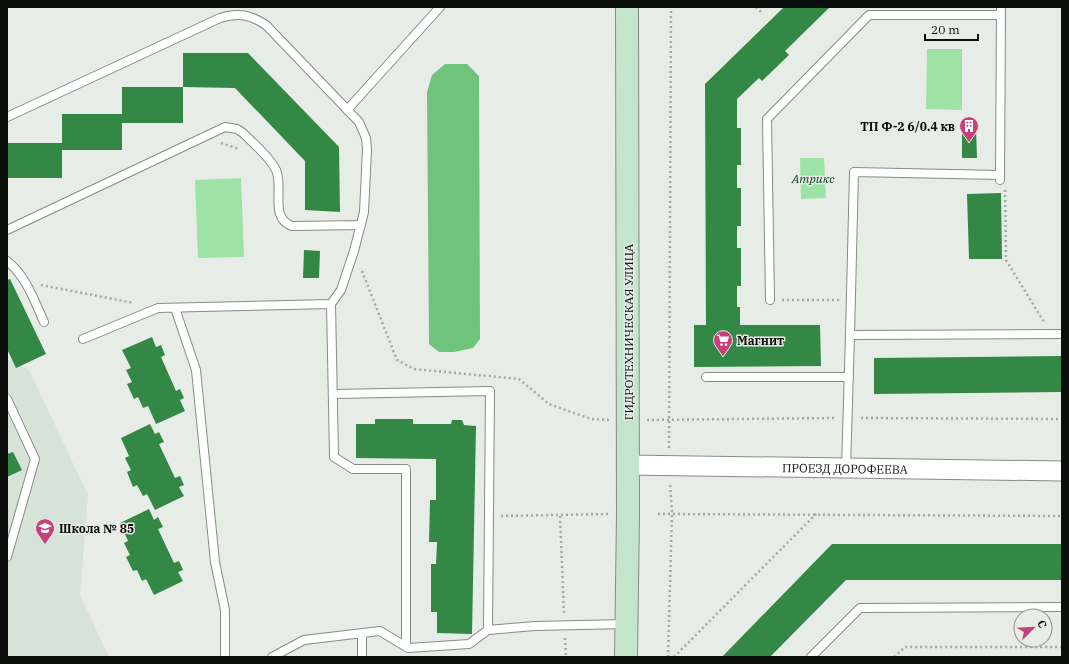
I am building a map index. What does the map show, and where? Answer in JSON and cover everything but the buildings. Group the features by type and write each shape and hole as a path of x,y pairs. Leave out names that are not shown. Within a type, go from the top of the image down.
{"main road":[{"name":"ГИДРОТЕХНИЧЕСКАЯ УЛИЦА","path":"626,657 628,420 627,7"}],"street":[{"name":"ПРОЕЗД ДОРОФЕЕВА","path":"627,465 1062,472"}],"lane":[{"path":"347,110 440,7"},
{"path":"770,300 767,119 869,15 1001,11 1000,177 854,172 846,468"},
{"path":"7,117 220,18 237,14 256,19 266,25 359,122 363,130 367,149 365,204 354,251 341,290 331,304 334,394 334,457 353,469 406,469 406,647"},
{"path":"7,230 225,127 232,127 243,133 270,161 278,179 279,212 284,222 292,226 361,225"},
{"path":"7,261 14,267 26,283 44,322"},
{"path":"84,339 158,308 331,304"},
{"path":"175,308 196,370 215,562 225,610 225,657"},
{"path":"850,335 1062,334"},
{"path":"706,377 849,377"},
{"path":"334,394 490,391 488,630"},
{"path":"7,399 35,459 7,557"},
{"path":"811,657 860,608 1062,607"},
{"path":"272,657 304,640 380,631 408,648 469,644 488,630 535,626 626,624"},
{"path":"362,634 362,657"}],"path":[{"path":"668,657 672,514 669,466 671,7"},
{"path":"756,7 762,13"},
{"path":"207,135 218,142 229,146 241,149 258,149"},
{"path":"1000,177 1005,182 1006,260 1052,334"},
{"path":"354,251 396,360 414,369 519,379 549,404 591,419 669,420 848,417 1062,420"},
{"path":"26,283 158,308"},
{"path":"770,300 851,300"},
{"path":"489,516 609,514"},
{"path":"658,514 1062,516"},
{"path":"674,657 817,514"},
{"path":"560,516 566,657"},
{"path":"894,657 905,647 1062,647"}],"shaded area":[{"path":"445,64 467,64 479,76 480,339 473,348 454,352 439,352 429,344 427,92 432,75"},
{"name":"Школа № 85","path":"7,359 29,370 88,495 80,595 109,657 7,657"}],"green space":[{"path":"927,49 962,49 962,110 926,109"},
{"name":"Атрикс","path":"800,158 824,158 826,198 801,199"},
{"path":"241,178 244,257 198,258 195,180"}],"place":[{"name":"ТП Ф-2 6/0.4 кв","path":"969,143"},
{"name":"Магнит","path":"723,357"},
{"name":"Школа № 85","path":"45,545"}]}
